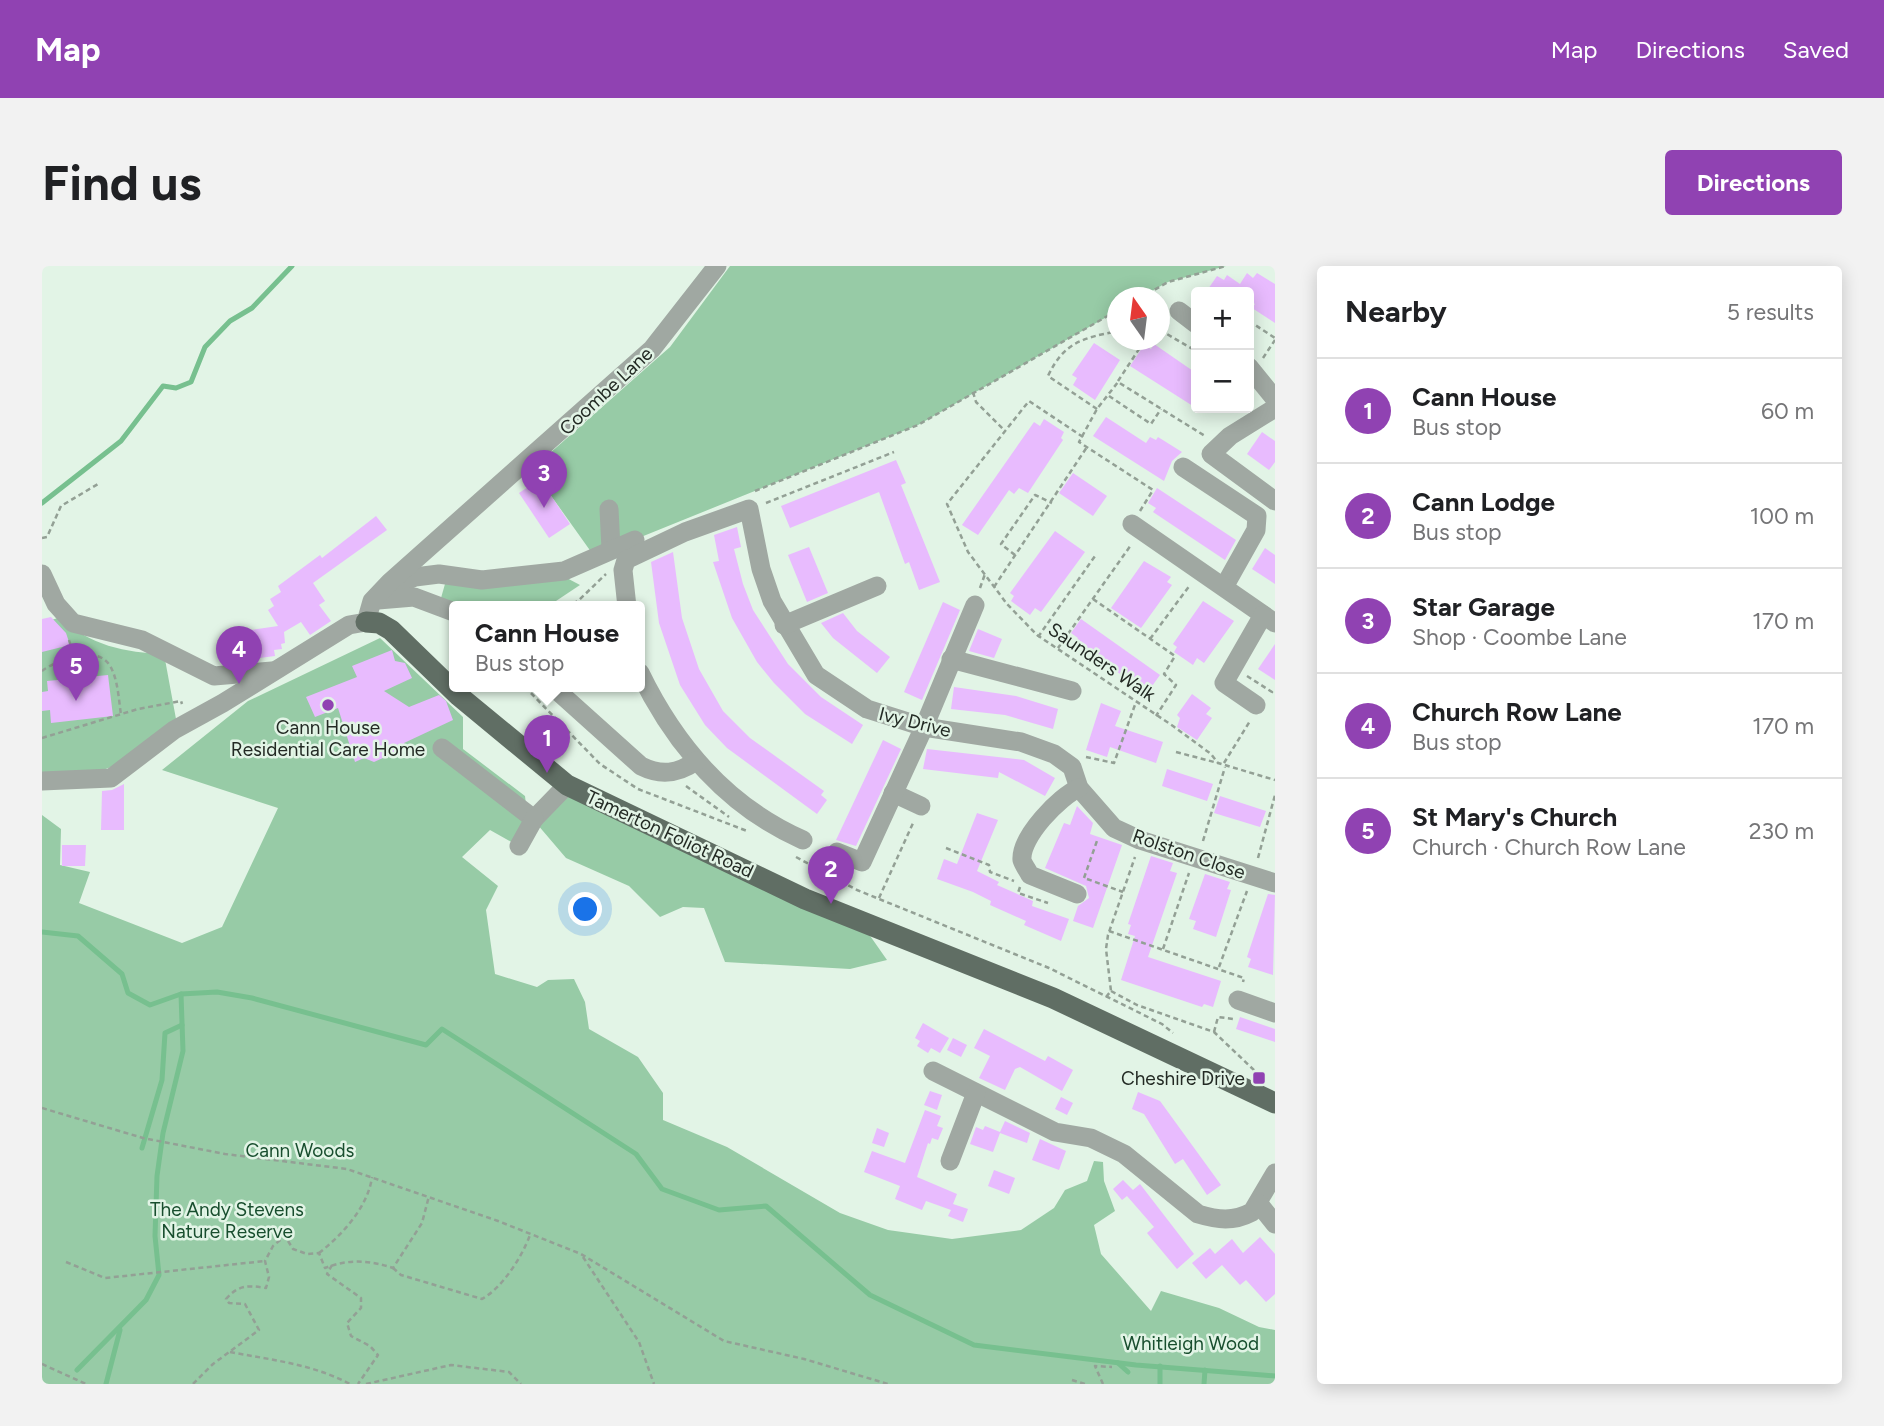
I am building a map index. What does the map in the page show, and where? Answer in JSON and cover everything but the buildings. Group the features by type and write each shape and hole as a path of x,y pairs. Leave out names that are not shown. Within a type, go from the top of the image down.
{"main road":[{"name":"Tamerton Foliot Road","path":"366,622 379,623 391,631 449,686"},
{"name":"Tamerton Foliot Road","path":"456,692 566,785 805,899 1053,998 1275,1103"}],"street":[{"name":"Coombe Lane","path":"366,622 377,596 402,572 652,349 717,266"},
{"path":"1180,312 1191,320"},
{"path":"1254,373 1275,399"},
{"path":"1275,408 1230,436 1211,454 1275,501"},
{"path":"1183,467 1257,516 1256,530 1224,587"},
{"path":"377,596 415,577 439,574 482,580 564,571 620,558 685,532 748,502"},
{"name":"Ivy Drive","path":"748,502 761,569 772,601 784,625 817,675 867,709 924,727 1021,742 1079,762"},
{"path":"608,509 620,558 626,601"},
{"path":"1136,528 1269,619 1224,683 1255,705"},
{"path":"620,558 635,540"},
{"path":"402,572 437,560"},
{"path":"42,574 49,606 74,623 142,640 214,676 278,670"},
{"path":"784,625 877,586"},
{"path":"377,596 415,597 449,610"},
{"path":"837,852 862,862 924,727 975,604"},
{"path":"42,781 111,778 174,730 349,625 366,622"},
{"path":"951,659 1072,691"},
{"path":"645,683 660,714 696,761 722,789 797,846"},
{"path":"559,692 641,766 660,773 678,771 696,761"},
{"path":"442,748 534,819"},
{"name":"Rolston Close","path":"1079,762 1080,788 1114,828 1140,841 1275,883"},
{"path":"519,846 534,819 566,785"},
{"path":"1080,788 1065,794 1029,834 1022,860 1030,875 1082,882"},
{"path":"893,793 921,806"},
{"path":"1238,1000 1275,1013"},
{"path":"933,1071 1055,1132 1091,1138 1124,1154 1198,1214 1233,1219 1252,1212 1275,1172"},
{"path":"950,1161 976,1093"},
{"path":"1259,1204 1275,1224"}],"path":[{"path":"1159,287 1168,282 1226,266"},
{"path":"748,502 918,425 1107,316"},
{"path":"1254,324 1275,338"},
{"path":"1097,409 1048,376 1062,351 1085,338 1107,333"},
{"path":"1170,336 1194,350"},
{"path":"1058,648 1093,599 1136,528 1153,491 1079,442 1097,409 1109,396 1139,350"},
{"path":"1118,382 1186,424"},
{"path":"973,392 976,402 1005,431"},
{"path":"1109,396 1152,424 1161,409"},
{"name":"Saunders Walk","path":"1083,437 1029,401 947,504 968,552 994,587 1038,636 1211,754 1218,763"},
{"path":"994,587 1087,447"},
{"path":"748,502 894,452"},
{"path":"42,538 47,537 61,506 98,484"},
{"path":"1016,555 1001,544 1035,495 1052,503"},
{"path":"1038,636 1095,556"},
{"path":"578,601 620,558"},
{"path":"1150,639 1187,589"},
{"path":"1093,599 1175,656 1164,674 1177,685 1156,716"},
{"path":"42,671 66,657 88,654 104,659 113,670 121,715"},
{"path":"42,738 181,701"},
{"path":"1079,762 1114,765 1136,702"},
{"path":"1208,824 1225,765 1242,735"},
{"path":"1176,752 1275,779"},
{"path":"678,771 684,785 751,832 740,828"},
{"path":"1219,968 1252,876 1275,795"},
{"path":"879,898 921,806"},
{"path":"1099,837 1082,882 1123,892"},
{"path":"1107,997 1111,991 1106,949 1109,931 1140,841"},
{"path":"797,846 857,890 1049,968 1162,1024 1180,1038"},
{"path":"946,848 989,865 990,872 1021,884 1018,893 1050,904"},
{"path":"1163,949 1188,875"},
{"path":"1109,931 1238,976"},
{"path":"1111,991 1137,1005 1214,1032 1256,1072 1250,1090"},
{"path":"1214,1032 1218,1017 1224,1018"},
{"path":"42,1108 143,1138 225,1154 347,1169 372,1177 429,1196 581,1255 724,1341 804,1359 888,1384"},
{"path":"193,1384 259,1330 244,1304 229,1303 226,1299 233,1291 246,1285 266,1288 269,1277 265,1261 273,1246 285,1236 293,1249 307,1254 319,1252 349,1224 369,1193 372,1177"},
{"path":"393,1268 422,1223 429,1196"},
{"path":"319,1252 324,1268 352,1261 379,1263 393,1268 401,1275 482,1299 494,1292 523,1252 530,1235"},
{"path":"581,1255 639,1342 654,1384"},
{"path":"65,1262 105,1278 265,1261"},
{"path":"332,1265 327,1274 361,1298 362,1308 347,1323 351,1336 370,1346 379,1355 358,1384"},
{"path":"230,1352 279,1359 328,1373 350,1384"},
{"path":"42,1364 86,1384"},
{"path":"366,1384 451,1366 509,1372 521,1384"},
{"path":"1103,1384 1095,1366 1112,1367"},
{"path":"1072,1380 1085,1384"}],"green space":[{"path":"730,266 1226,266 1159,287 1107,287 1107,317 918,425 594,556 532,469 670,347"},
{"path":"563,576 580,585 556,601 449,602 441,598 445,584"},
{"path":"61,617 71,627 108,646 164,654 176,719 117,765 97,772 42,775 42,623"},
{"name":"Cann Woods","path":"380,638 463,717 463,749 525,796 528,822 515,844 490,830 462,857 498,886 486,910 495,974 537,987 548,980 574,979 585,1002 589,1029 638,1057 663,1093 663,1120 727,1147 840,1213 888,1230 952,1239 1021,1230 1054,1208 1065,1190 1087,1181 1094,1161 1103,1162 1104,1181 1115,1211 1094,1225 1101,1254 1151,1311 1161,1291 1219,1308 1259,1327 1275,1330 1275,1384 42,1384 42,815 61,829 60,865 90,872 79,903 182,943 222,927 278,808 162,770 248,701"},
{"path":"568,789 866,930 887,960 850,969 725,962 704,908 683,907 660,917 629,886 566,858 537,824"}],"waterway":[{"path":"42,503 121,441 163,386 176,388 191,382 205,347 230,321 252,308 292,266"},
{"path":"42,932 78,936 122,974 128,993 150,1005 181,994 217,992 252,998 426,1045 442,1029 636,1154 662,1189 719,1210 766,1206 870,1295 974,1345 1136,1365 1275,1376"},
{"path":"77,1370 146,1300 159,1275 155,1236 157,1176 163,1133 183,1051 181,994"},
{"path":"142,1148 162,1080 165,1033 182,1025"},
{"path":"106,1384 120,1330"},
{"path":"1118,1363 1128,1372"},
{"path":"1160,1366 1160,1384"},
{"path":"1204,1384 1205,1370"}],"place":[{"name":"Star Garage","path":"544,508"},
{"name":"Church Row Lane","path":"239,684"},
{"name":"St Mary's Church","path":"76,701"},
{"name":"Cann House Residential Care Home","path":"328,705"},
{"name":"Cann House","path":"547,773"},
{"name":"Cann Lodge","path":"831,904"},
{"name":"Cheshire Drive","path":"1259,1078"}],"park label":[{"name":"The Andy Stevens Nature Reserve","path":"227,1220"},
{"name":"Whitleigh Wood","path":"1191,1343"}]}
